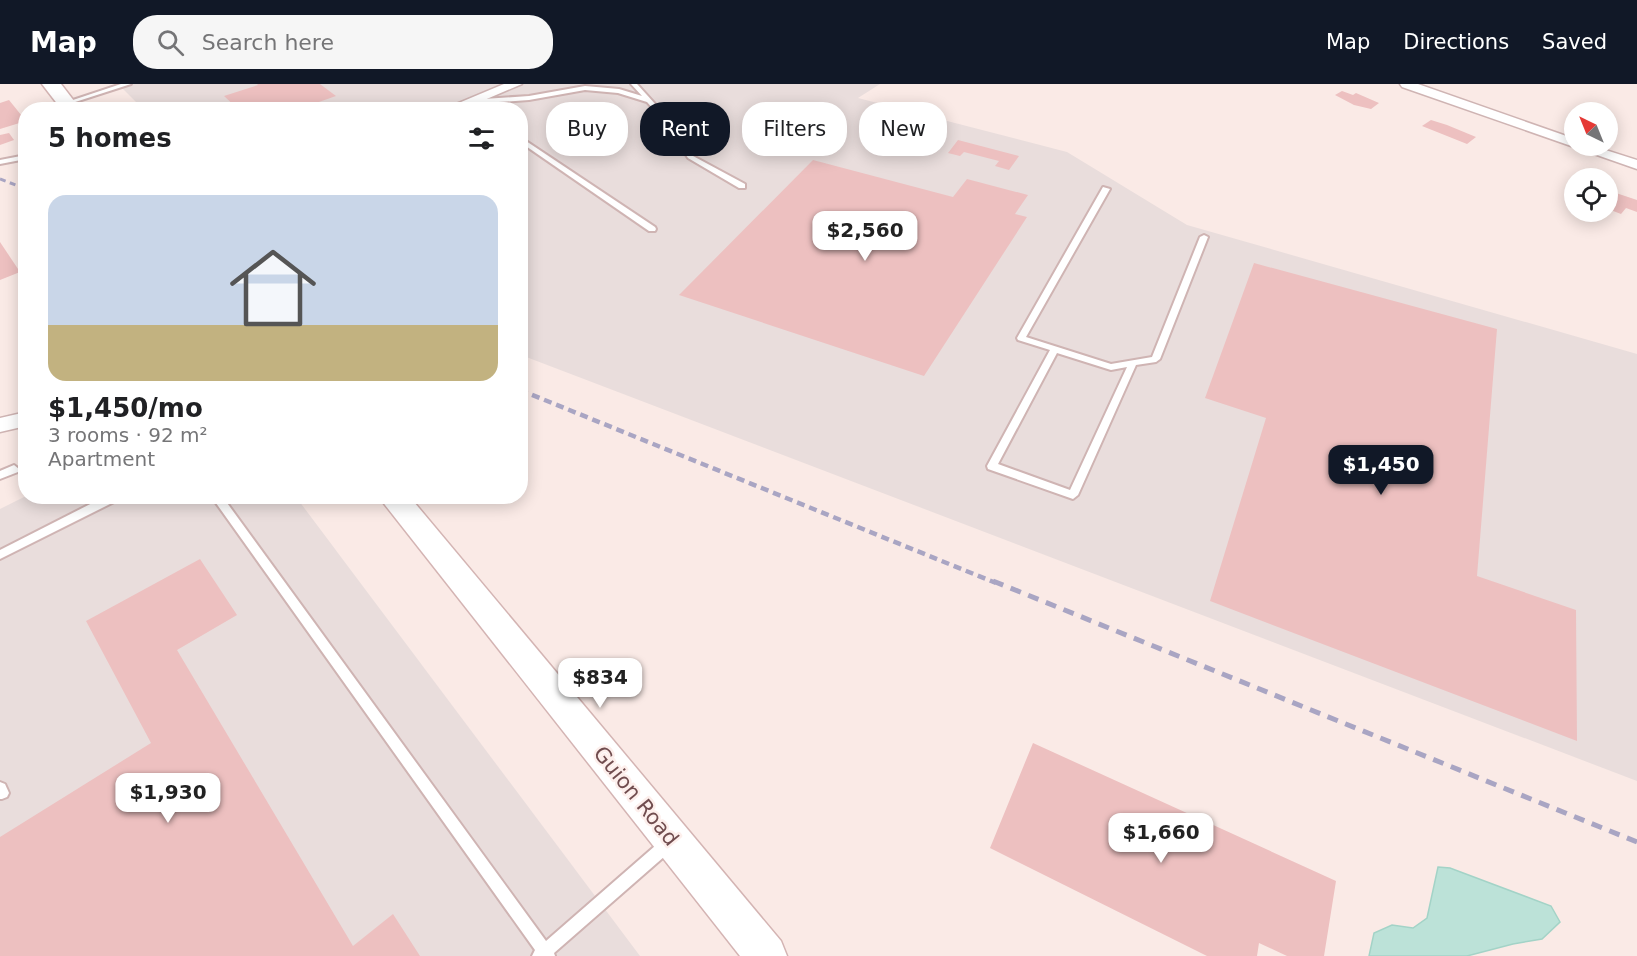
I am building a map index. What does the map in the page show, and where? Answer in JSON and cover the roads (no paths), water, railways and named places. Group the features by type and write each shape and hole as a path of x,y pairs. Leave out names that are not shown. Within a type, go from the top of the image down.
{"street":[{"path":"51,84 67,102"},
{"path":"481,102 516,84"},
{"path":"1406,84 1564,140"},
{"path":"1610,156 1637,165"},
{"path":"0,425 18,422"},
{"name":"Guion Road","path":"398,504 766,956"}],"lane":[{"path":"81,102 128,84"},
{"path":"634,84 664,117 690,157 742,186"},
{"path":"501,102 585,88 619,91 650,101"},
{"path":"528,144 652,229"},
{"path":"0,162 18,159"},
{"path":"1106,189 1021,338 1111,367 1156,359 1204,237"},
{"path":"1055,349 992,466 1073,495 1133,363"},
{"path":"0,475 14,469"},
{"path":"0,555 101,504"},
{"path":"222,504 544,954 672,841"}],"water":[{"path":"1438,867 1450,868 1551,906 1560,922 1542,939 1467,956 1369,956 1374,933 1392,925 1413,928 1427,918"}],"railway":[{"path":"0,179 18,186"},
{"path":"528,393 996,583"},
{"path":"993,581 1637,842"}]}
